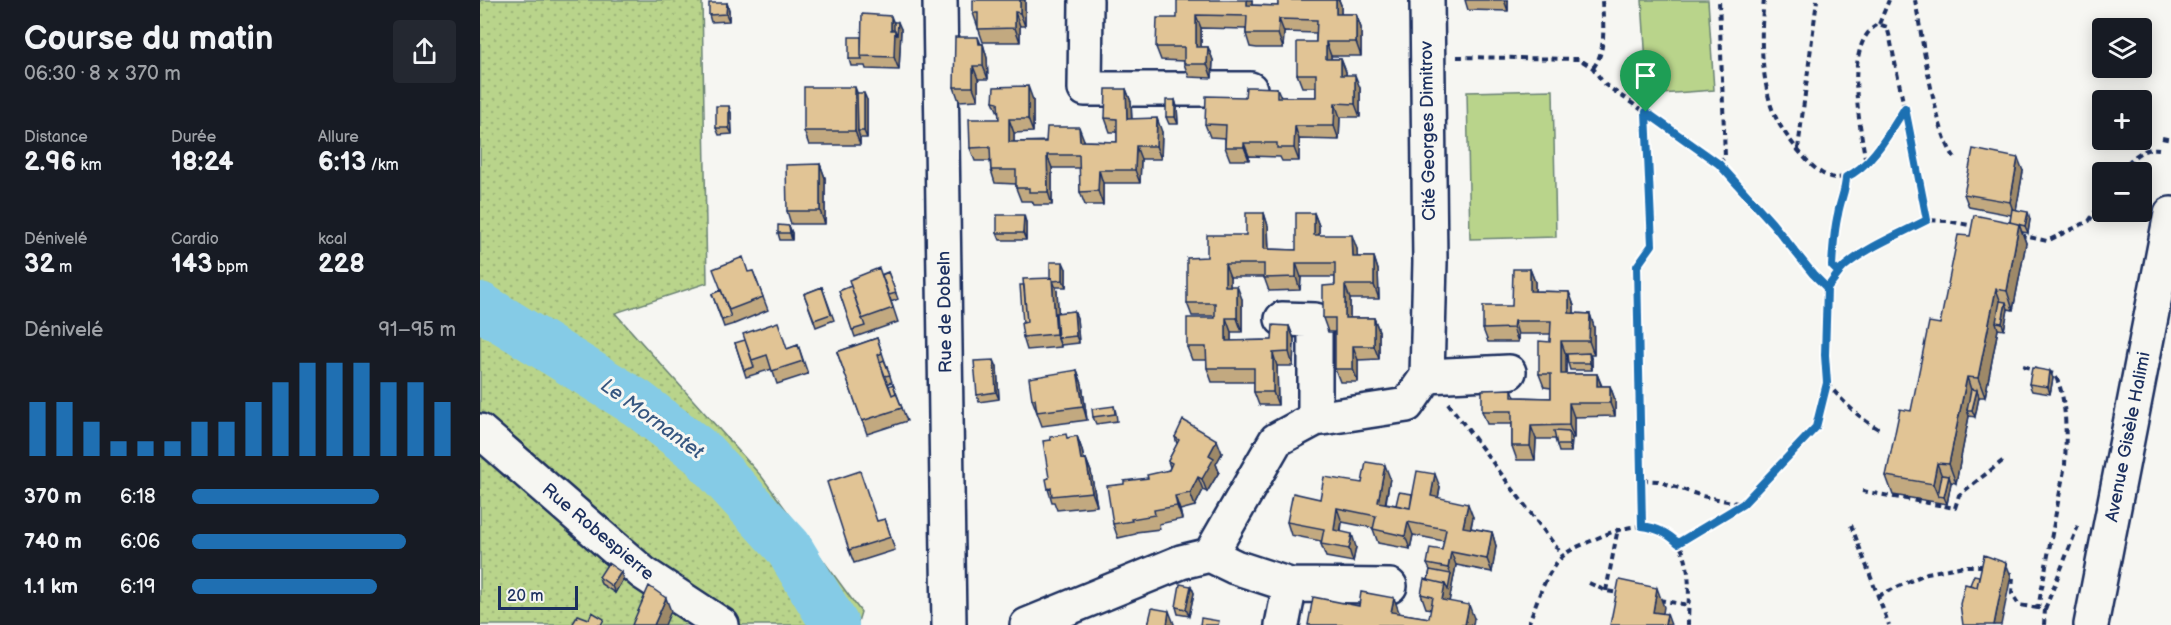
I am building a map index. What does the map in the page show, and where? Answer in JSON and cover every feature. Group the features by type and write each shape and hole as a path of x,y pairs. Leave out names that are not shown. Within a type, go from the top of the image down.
{"street":[{"name":"Rue de Dobeln","path":"940,0 949,625"},
{"path":"1086,0 1085,89 1250,89"},
{"name":"Cité Georges Dimitrov","path":"1427,0 1430,262 1427,376"},
{"name":"Avenue Gisèle Halimi","path":"2091,625 2171,214"},
{"path":"1282,319 1315,320 1315,419"},
{"path":"1210,555 1276,440 1315,419 1407,405 1427,376 1509,372"},
{"name":"Rue Robespierre","path":"480,431 643,573 722,625"},
{"path":"1028,625 1181,562 1210,555 1235,567 1290,585 1390,586"},
{"path":"1282,625 1290,585"}],"path":[{"path":"1593,68 1599,61 1603,32 1602,0"},
{"path":"1719,0 1725,157 1719,164"},
{"path":"1764,0 1761,46 1772,107 1784,135 1811,166 1825,176 1834,178 1855,174 1866,165 1905,108"},
{"path":"1798,150 1817,0"},
{"path":"1866,165 1856,67 1864,40 1871,28 1879,24 1889,0"},
{"path":"1915,0 1941,129 1950,152 1956,159"},
{"path":"1879,24 1887,27 1890,38 1927,220"},
{"path":"1428,56 1579,59 1593,68 1604,84 1719,164 1827,288"},
{"path":"1642,526 1637,266 1652,245 1646,112"},
{"path":"2162,138 2171,140"},
{"path":"2128,162 2150,148 2159,149"},
{"path":"1839,273 1832,266 1837,216 1846,186 1846,177"},
{"path":"2014,234 2047,241 2089,221 2092,216"},
{"path":"1678,543 1743,504 1816,427 1827,383 1825,355 1827,288 1844,267 1874,247 1927,220 1980,227"},
{"path":"2023,366 2054,374 2059,382 2065,417 2065,465 2038,608"},
{"path":"1427,376 1563,556"},
{"path":"1827,383 1850,408 1882,431"},
{"path":"1862,491 1955,508 1959,495 2006,459"},
{"path":"1642,480 1658,481 1702,496 1743,504"},
{"path":"2044,625 2045,609 2082,515"},
{"path":"1851,525 1889,625"},
{"path":"1528,625 1541,591 1563,556 1578,546 1618,528 1642,526 1657,528 1678,543 1687,565 1688,625"},
{"path":"1606,591 1618,528"},
{"path":"1878,596 1927,573 1964,567 1992,566"},
{"path":"2002,570 2013,575 2012,594 2019,605 2045,609"},
{"path":"1589,583 1606,591 1630,595"},
{"path":"1653,599 1688,605"}],"green space":[{"path":"480,0 702,0 707,283 615,313 762,477 861,612 857,625 480,625"},
{"path":"1642,0 1708,0 1714,90 1648,95"},
{"path":"1553,90 1556,237 1470,239 1467,92"}],"building":[{"path":"973,0 1020,0 1020,13 1015,12 1015,28 978,29 978,13 973,13"},
{"path":"1177,0 1247,0 1247,5 1278,6 1278,0 1336,0 1336,14 1356,14 1356,42 1326,42 1326,59 1341,59 1341,75 1355,75 1355,104 1335,103 1334,126 1295,126 1294,148 1277,148 1277,143 1244,143 1244,147 1225,147 1226,125 1205,124 1206,96 1245,97 1246,87 1252,87 1277,88 1277,97 1316,97 1316,74 1297,74 1297,42 1316,42 1317,20 1279,19 1278,34 1246,34 1247,16 1196,15 1196,47 1208,47 1207,64 1184,64 1184,47 1156,47 1157,18 1177,18"},
{"path":"709,3 727,3 726,14 709,15"},
{"path":"862,14 891,16 891,30 895,30 894,57 861,56"},
{"path":"894,22 898,22 897,36 894,30"},
{"path":"849,37 861,37 862,59 849,59"},
{"path":"955,37 978,37 979,44 983,44 983,66 973,66 973,87 954,87"},
{"path":"1028,86 1028,119 1009,119 1009,142 1046,142 1047,127 1079,127 1080,141 1117,142 1117,119 1105,118 1106,89 1126,89 1127,119 1157,118 1156,146 1136,146 1135,170 1099,170 1098,191 1080,192 1079,155 1047,155 1048,192 1029,192 1029,188 1016,188 1016,170 991,170 990,147 970,148 969,119 999,119 998,102 993,101 994,87"},
{"path":"804,87 855,87 855,131 804,131"},
{"path":"857,93 864,93 864,131 858,131"},
{"path":"1166,100 1175,100 1175,117 1166,117"},
{"path":"716,106 729,106 729,128 716,128"},
{"path":"1973,149 2018,158 2010,202 1964,194"},
{"path":"820,164 820,211 787,211 786,165"},
{"path":"2012,209 2028,212 2025,226 2010,222"},
{"path":"1246,213 1264,213 1264,249 1296,250 1296,213 1314,213 1314,235 1352,235 1353,257 1374,257 1374,285 1345,285 1345,318 1374,318 1374,346 1353,346 1353,369 1335,369 1335,318 1323,318 1323,286 1335,285 1335,263 1296,263 1296,277 1264,278 1264,264 1225,264 1225,286 1237,286 1237,318 1226,318 1226,341 1272,340 1273,325 1289,326 1289,352 1273,353 1273,392 1254,392 1254,368 1207,368 1206,347 1187,347 1187,318 1215,318 1215,303 1187,303 1187,258 1207,257 1207,235 1246,235"},
{"path":"997,215 1024,215 1023,233 997,233"},
{"path":"1974,215 2019,224 2007,291 1996,289 1978,378 1967,377 1949,464 1937,463 1933,484 1886,476 1900,409 1911,411 1929,322 1940,324 1958,235 1970,236"},
{"path":"778,225 789,226 790,233 778,233"},
{"path":"743,257 748,272 753,271 763,297 729,310 713,269"},
{"path":"1050,262 1063,262 1063,280 1053,281 1050,278"},
{"path":"879,268 893,308 862,319 849,280"},
{"path":"1513,269 1530,269 1530,291 1569,292 1569,313 1590,314 1589,341 1561,341 1561,374 1597,374 1597,386 1610,386 1610,403 1569,403 1569,425 1531,426 1530,446 1512,446 1512,411 1482,411 1482,390 1512,389 1512,397 1551,398 1551,374 1539,374 1539,341 1550,342 1551,321 1514,321 1513,328 1483,329 1483,306 1512,306"},
{"path":"888,272 896,293 889,295 882,275"},
{"path":"1052,278 1056,334 1023,337 1021,323 1027,322 1023,279"},
{"path":"1020,285 1024,285 1027,322 1023,323"},
{"path":"851,286 865,326 852,330 839,291"},
{"path":"822,287 831,314 814,320 804,294"},
{"path":"721,290 731,317 722,320 712,294"},
{"path":"2000,301 2006,302 2002,323 1996,322"},
{"path":"1074,311 1076,336 1058,338 1056,313"},
{"path":"778,322 787,349 798,345 803,361 772,371 767,355 752,360 743,334"},
{"path":"877,338 882,353 878,355 884,375 892,395 896,393 902,408 862,421 837,352"},
{"path":"745,340 754,367 744,370 735,343"},
{"path":"1589,353 1590,363 1568,363 1567,354"},
{"path":"884,360 890,375 885,376 880,362"},
{"path":"994,360 996,392 977,395 974,361"},
{"path":"2032,368 2050,371 2048,387 2029,384"},
{"path":"1077,370 1083,406 1037,412 1035,399 1032,399 1029,378"},
{"path":"893,384 896,393 892,395 889,386"},
{"path":"1971,389 1977,390 1972,410 1967,410"},
{"path":"1114,406 1115,414 1093,417 1092,409"},
{"path":"1183,420 1217,440 1209,455 1214,458 1202,479 1198,477 1190,493 1175,496 1177,506 1154,510 1155,515 1113,524 1107,486 1148,478 1147,475 1169,470 1172,463 1168,461 1179,440 1175,437"},
{"path":"1554,431 1569,432 1569,445 1557,445"},
{"path":"1066,434 1067,438 1077,436 1081,460 1086,459 1092,492 1052,496 1046,479 1049,478 1043,441"},
{"path":"1366,462 1385,465 1378,502 1410,508 1417,471 1435,474 1431,496 1468,504 1463,527 1492,532 1487,559 1451,552 1448,568 1427,564 1430,548 1442,550 1446,529 1408,522 1405,536 1373,529 1376,516 1337,508 1334,530 1352,534 1349,549 1321,544 1324,529 1287,522 1293,493 1320,499 1324,477 1362,483"},
{"path":"860,471 877,521 885,519 891,537 849,550 827,482"},
{"path":"1942,475 1949,476 1944,497 1938,496"},
{"path":"1399,492 1412,494 1410,508 1396,505"},
{"path":"1984,555 2006,563 1994,625 1963,625 1960,604 1965,584 1977,587"},
{"path":"608,563 621,572 612,586 599,577"},
{"path":"1430,570 1451,574 1448,590 1445,584 1428,580"},
{"path":"1974,575 1979,576 1977,587 1970,585"},
{"path":"1424,579 1445,584 1442,600 1469,605 1465,625 1308,625 1313,597 1359,606 1361,592 1394,598 1391,612 1429,618 1433,597 1421,594"},
{"path":"1619,580 1657,588 1653,612 1667,614 1665,625 1610,625"},
{"path":"1180,584 1191,586 1186,609 1176,607"},
{"path":"649,586 666,598 654,625 632,625"},
{"path":"1152,608 1169,611 1167,625 1148,625"},
{"path":"592,612 604,619 601,625 572,625 578,615 589,619"},
{"path":"1201,618 1219,621 1218,625 1200,625"}],"waterway":[{"name":"Le Mornantet","path":"480,306 637,403 702,453 788,547 835,625"}],"route":[{"path":"1646,112 1652,245 1637,266 1642,526 1657,528 1678,543 1743,504 1816,427 1827,383 1825,355 1827,288 1839,273 1832,266 1837,216 1846,186 1846,177 1855,174 1866,165 1905,108 1927,220 1874,247 1844,267 1827,288 1719,164 1646,112"}]}
